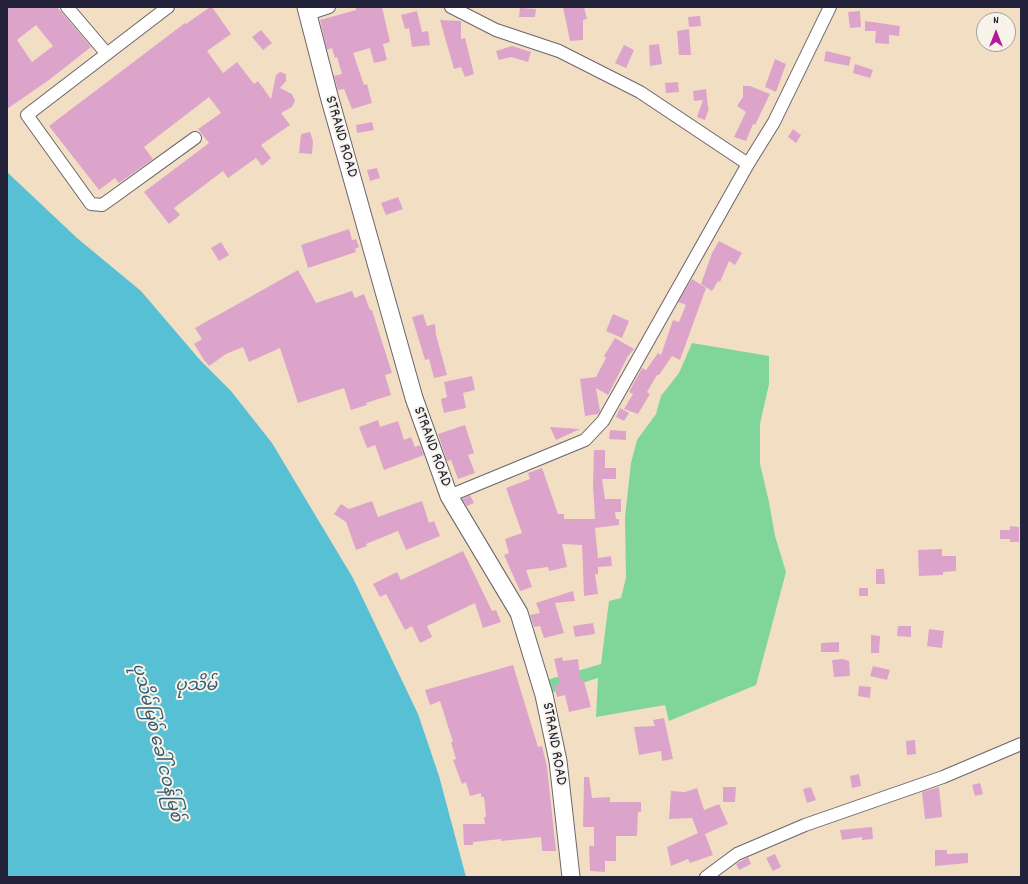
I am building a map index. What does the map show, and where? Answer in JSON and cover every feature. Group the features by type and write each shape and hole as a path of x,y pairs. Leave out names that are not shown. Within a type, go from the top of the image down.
{"main road":[{"name":"STRAND ROAD","path":"307,11 329,96 414,398 449,496 519,614 544,695 558,761 571,877"}],"street":[{"path":"67,7 107,54"},
{"path":"168,7 26,115 91,204 102,205 107,202 195,138"},
{"path":"307,11 329,7"},
{"path":"451,7 467,11 496,30 558,51 640,92 748,164"},
{"path":"449,496 585,440 598,426 630,374 748,164 774,122 830,7"},
{"path":"706,877 738,854 805,825 943,777 1021,744"}],"green space":[{"path":"692,343 769,356 769,384 760,424 760,464 775,536 786,572 756,685 669,721 665,705 596,717 598,678 544,695 540,682 601,664 609,601 621,598 626,578 625,517 631,463 637,440 656,414 661,396 679,373"}],"water":[{"name":"ပုသိမ်","path":"7,172 77,238 141,291 200,360 231,391 272,443 353,578 418,714 439,776 466,877 7,877"}],"building":[{"path":"7,7 57,7 91,47 49,80 7,109","holes":["36,25 53,46 32,62 17,40"]},
{"path":"212,7 231,34 207,51 223,73 237,62 254,84 258,81 271,99 276,75 280,72 284,73 286,75 286,81 280,88 292,94 295,101 292,107 281,113 290,125 261,145 271,158 262,166 256,158 228,178 223,171 174,208 180,215 169,224 144,192 209,143 198,129 221,113 209,97 144,147 153,159 119,183 115,178 99,190 49,126 185,23 186,24"},
{"path":"356,7 382,7 390,42 383,44 387,60 374,63 370,48 353,53 364,85 367,84 372,103 352,109 344,89 338,90 334,76 342,74 337,57 335,58 332,48 327,50 320,20 356,10"},
{"path":"563,7 584,7 587,19 583,20 583,40 570,41"},
{"path":"520,8 536,9 535,17 519,17"},
{"path":"417,11 422,32 428,31 430,45 412,47 409,28 405,29 401,15"},
{"path":"860,11 861,27 850,28 848,12"},
{"path":"700,16 701,26 689,27 688,17"},
{"path":"440,20 461,21 461,39 465,38 474,74 465,77 461,67 454,69"},
{"path":"865,21 900,26 899,36 889,35 889,44 875,43 876,31 865,31"},
{"path":"689,29 691,55 679,55 677,31"},
{"path":"261,30 272,43 263,50 252,37"},
{"path":"659,44 662,64 650,66 649,45"},
{"path":"624,45 634,50 626,68 615,63"},
{"path":"512,46 531,52 528,62 511,57 499,60 496,51"},
{"path":"826,51 851,57 849,66 824,61"},
{"path":"775,59 786,64 776,92 765,87"},
{"path":"855,64 873,70 870,78 853,73"},
{"path":"678,82 679,92 666,93 665,83"},
{"path":"743,86 750,86 770,94 755,125 753,124 746,141 734,137 746,112 737,106 743,97"},
{"path":"706,89 709,108 705,120 697,117 703,100 694,101 693,91"},
{"path":"372,122 374,130 357,133 356,125"},
{"path":"793,129 801,135 796,143 788,137"},
{"path":"310,132 313,141 312,154 299,153 301,134"},
{"path":"377,168 380,178 370,181 367,170"},
{"path":"398,197 403,209 386,215 381,203"},
{"path":"349,229 352,240 356,239 359,247 355,249 356,252 308,268 301,245"},
{"path":"719,241 742,253 735,265 729,261 720,282 718,281 712,291 701,284 712,253"},
{"path":"221,242 229,255 219,261 211,248"},
{"path":"298,270 316,303 352,291 355,298 364,294 370,310 372,310 392,373 385,375 391,395 366,403 367,405 351,410 344,388 298,403 280,348 249,362 243,347 226,354 209,366 204,360 194,344 202,339 195,328"},
{"path":"692,279 706,288 680,360 672,356 659,375 657,375 647,392 650,394 638,414 624,409 633,394 629,392 642,368 646,370 658,353 661,355 673,320 679,322 686,305 678,302"},
{"path":"423,314 427,326 435,324 436,335 447,375 434,378 429,359 425,360 412,317"},
{"path":"613,314 629,321 622,338 606,331"},
{"path":"615,338 634,349 628,356 608,395 596,388 600,411 598,414 585,416 580,379 596,377 606,358 604,356"},
{"path":"472,376 475,390 463,393 466,408 444,413 441,399 447,397 444,382"},
{"path":"620,408 629,413 624,421 616,417"},
{"path":"378,420 380,427 398,421 404,440 411,437 415,447 420,445 424,455 384,470 375,445 367,448 359,427"},
{"path":"465,425 474,453 468,455 475,473 458,479 451,460 447,461 438,434"},
{"path":"550,427 580,429 556,440"},
{"path":"610,430 626,431 626,440 609,439"},
{"path":"594,450 605,450 605,468 616,468 616,479 602,479 605,499 621,499 621,512 615,512 616,519 619,519 619,525 595,528 598,558 611,556 612,566 598,567 598,574 595,574 598,594 584,596 582,545 562,544 567,567 549,571 548,567 526,570 532,587 520,591 504,555 509,553 505,539 522,533 506,488 530,479 528,473 542,468 558,514 564,514 564,519 595,519 593,485"},
{"path":"470,495 474,503 467,506 462,499"},
{"path":"372,501 378,517 422,501 429,523 434,521 440,536 406,550 398,531 366,544 367,546 356,550 346,522 334,514 341,504 349,509"},
{"path":"1010,526 1019,527 1019,542 1010,542 1010,539 1000,539 1000,530 1010,530"},
{"path":"942,549 942,556 956,556 956,571 943,572 943,575 919,576 918,550"},
{"path":"463,551 492,611 496,610 501,622 483,628 475,603 427,626 432,637 420,643 412,626 405,630 386,594 380,597 373,584 397,572 401,580"},
{"path":"876,569 884,569 885,584 876,584"},
{"path":"859,588 868,588 868,596 859,596"},
{"path":"573,591 575,601 555,603 564,633 544,638 540,626 534,627 530,615 540,613 536,603"},
{"path":"593,623 595,634 575,637 573,626"},
{"path":"898,626 911,626 911,637 897,636"},
{"path":"929,629 944,631 942,648 927,646"},
{"path":"871,635 880,636 879,653 871,653"},
{"path":"839,642 839,652 821,652 821,643"},
{"path":"562,657 563,661 578,659 580,679 583,678 591,707 569,712 565,695 557,697 554,685 560,684 554,659"},
{"path":"842,659 849,661 850,676 834,677 832,660"},
{"path":"513,665 538,747 542,746 547,767 556,851 542,851 541,837 501,841 501,839 473,842 473,845 464,845 463,824 485,824 484,817 486,817 484,797 481,797 481,793 470,796 466,782 462,784 453,760 456,759 451,742 453,742 440,701 430,705 425,690"},
{"path":"873,666 890,670 887,680 870,676"},
{"path":"859,686 871,687 870,698 858,696"},
{"path":"664,718 673,759 662,761 661,751 639,755 634,727 655,726 653,720"},
{"path":"915,740 916,754 907,755 906,741"},
{"path":"859,774 861,786 852,788 850,776"},
{"path":"584,777 589,777 592,798 610,797 610,802 641,802 641,812 638,812 637,836 616,836 616,861 605,861 605,872 590,871 589,846 594,846 594,827 583,827"},
{"path":"980,783 983,794 975,796 972,785"},
{"path":"723,787 736,787 735,802 723,802"},
{"path":"811,787 816,800 807,803 803,789"},
{"path":"939,787 942,817 925,819 922,792"},
{"path":"697,788 704,810 719,804 728,824 705,834 713,855 690,863 688,859 671,866 667,847 698,833 692,818 669,819 671,791 685,792"},
{"path":"872,827 873,839 862,840 862,837 842,840 840,830"},
{"path":"935,850 947,850 947,854 968,853 968,863 935,866"},
{"path":"775,854 781,867 773,871 766,858"},
{"path":"748,857 751,864 739,870 736,864"}],"water label":[{"name":"ပုသိမ်မြစ် ခေါ် ငဝန်မြစ်","path":"155,743"}]}
